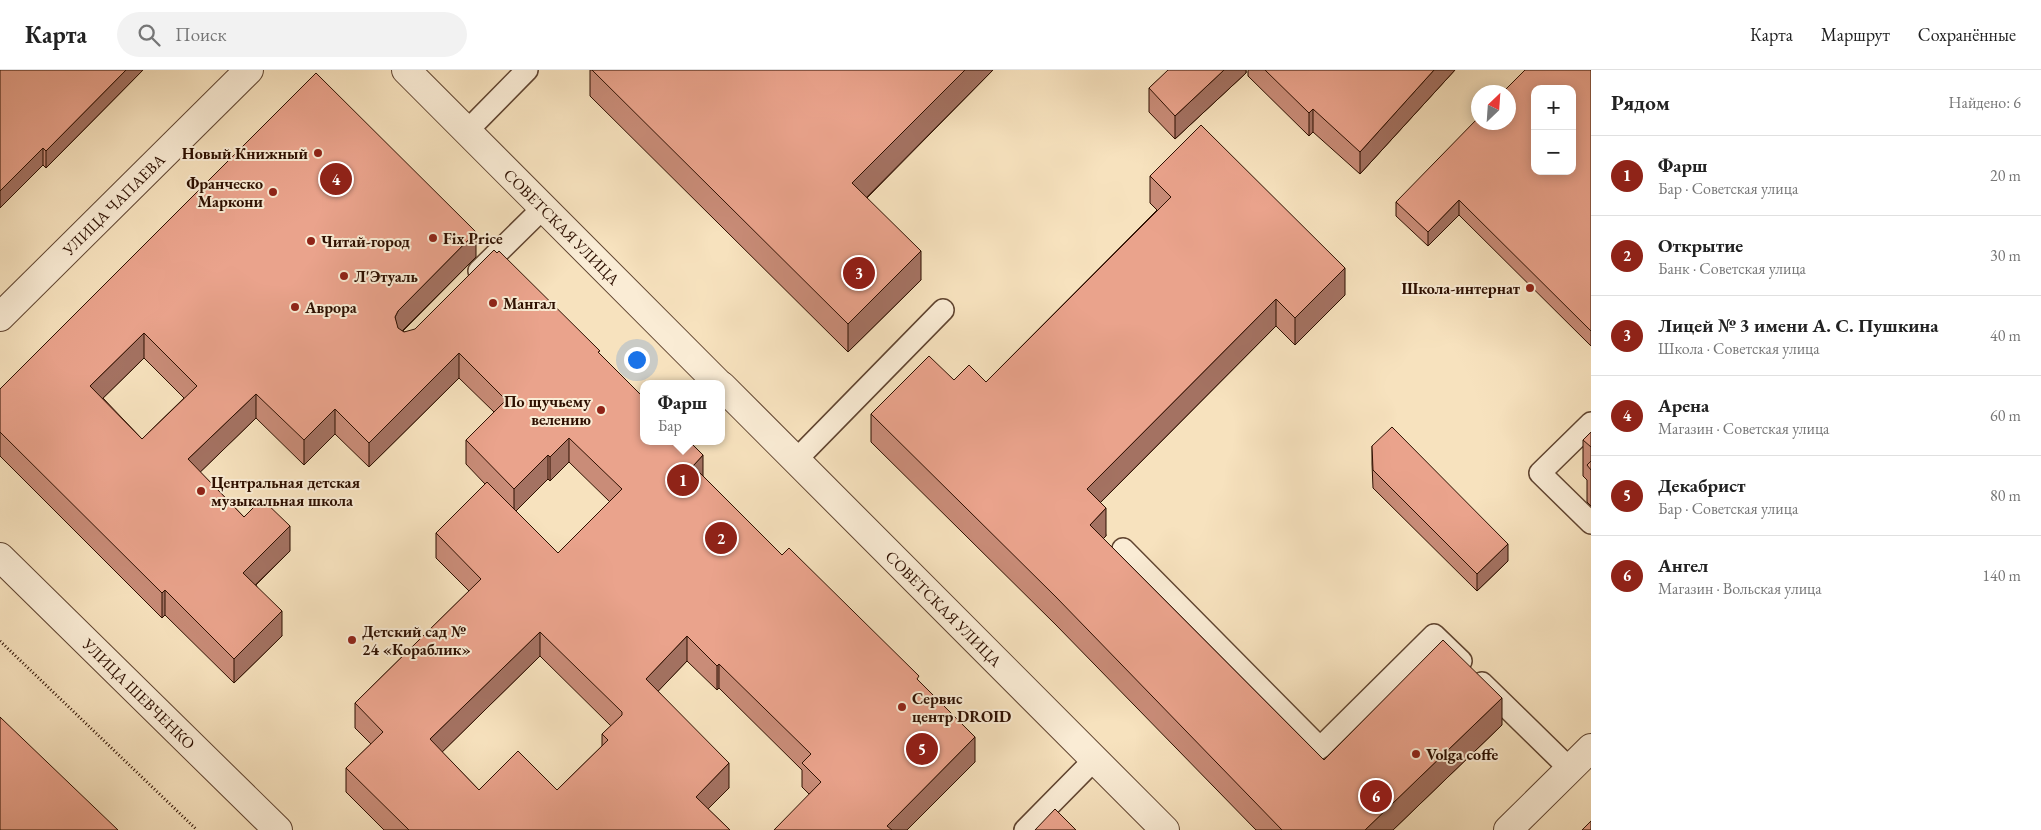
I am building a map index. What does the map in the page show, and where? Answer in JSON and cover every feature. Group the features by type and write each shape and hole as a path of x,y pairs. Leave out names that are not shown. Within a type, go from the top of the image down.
{"street":[{"name":"УЛИЦА ЧАПАЕВА","path":"0,317 249,70"},
{"name":"СОВЕТСКАЯ УЛИЦА","path":"406,70 715,380"},
{"name":"СОВЕТСКАЯ УЛИЦА","path":"725,389 1165,830"},
{"name":"УЛИЦА ШЕВЧЕНКО","path":"0,557 278,830"},
{"path":"1508,830 1591,748"}],"lane":[{"path":"467,132 527,70"},
{"path":"462,288 543,208"},
{"path":"796,460 943,310"},
{"path":"1591,422 1540,473 1591,523"},
{"path":"1123,549 1320,748 1434,635 1570,769"},
{"path":"1025,830 1094,759"}],"path":[{"path":"0,641 197,830"}],"building":[{"path":"0,70 126,70 46,151 43,148 0,191"},
{"path":"592,70 965,70 852,183 921,251 848,324"},
{"path":"1168,70 1224,70 1175,116 1149,88"},
{"path":"1265,70 1434,70 1360,152 1313,109 1309,113"},
{"path":"1525,70 1591,70 1591,331 1459,200 1428,232 1396,202 1471,125 1471,130 1516,130 1516,85 1510,85"},
{"path":"316,73 476,232 398,311 395,317 398,328 404,332 415,329 494,250 497,253 499,251 600,351 598,352 640,394 640,445 693,445 703,455 693,466 782,555 789,548 919,676 917,679 975,737 887,826 892,830 774,830 821,782 802,763 811,754 719,664 717,666 687,636 646,679 729,763 696,797 730,830 409,830 346,768 383,732 355,703 481,579 436,533 487,482 558,553 622,489 569,438 550,457 548,455 514,489 466,440 506,400 459,353 369,443 335,409 304,440 256,394 188,459 244,517 262,499 290,526 243,573 282,611 234,659 165,590 162,593 0,432 0,389","holes":["144,333 197,386 142,439 90,386","540,632 622,712 622,715 602,734 608,740 557,790 518,751 479,790 430,739"]},
{"path":"1201,125 1345,268 1295,318 1276,299 1087,489 1106,508 1090,525 1324,760 1443,640 1502,698 1365,830 1282,830 1056,597 871,414 929,356 954,380 969,365 986,382 1171,197 1150,176"},
{"path":"1392,427 1508,544 1477,574 1373,470 1372,446"},
{"path":"1591,432 1591,447 1583,440"},
{"path":"1591,461 1591,470 1587,465"},
{"path":"0,717 118,830 0,830"},
{"path":"1055,809 1076,830 1035,830"},
{"path":"1591,821 1591,830 1582,830"}],"place":[{"name":"Новый Книжный","path":"318,153"},
{"name":"Арена","path":"336,179"},
{"name":"Франческо Маркони","path":"273,192"},
{"name":"Fix Price","path":"433,238"},
{"name":"Читай-город","path":"311,241"},
{"name":"Лицей № 3 имени А. С. Пушкина","path":"859,273"},
{"name":"Л'Этуаль","path":"344,276"},
{"name":"Школа-интернат","path":"1530,288"},
{"name":"Мангал","path":"493,303"},
{"name":"Аврора","path":"295,307"},
{"name":"По щучьему велению","path":"601,410"},
{"name":"Фарш","path":"683,480"},
{"name":"Центральная детская музыкальная школа","path":"201,491"},
{"name":"Открытие","path":"721,538"},
{"name":"Детский сад № 24 «Кораблик»","path":"352,640"},
{"name":"Сервис центр DROID","path":"902,707"},
{"name":"Декабрист","path":"922,749"},
{"name":"Volga coffe","path":"1416,754"},
{"name":"Ангел","path":"1376,796"}]}
